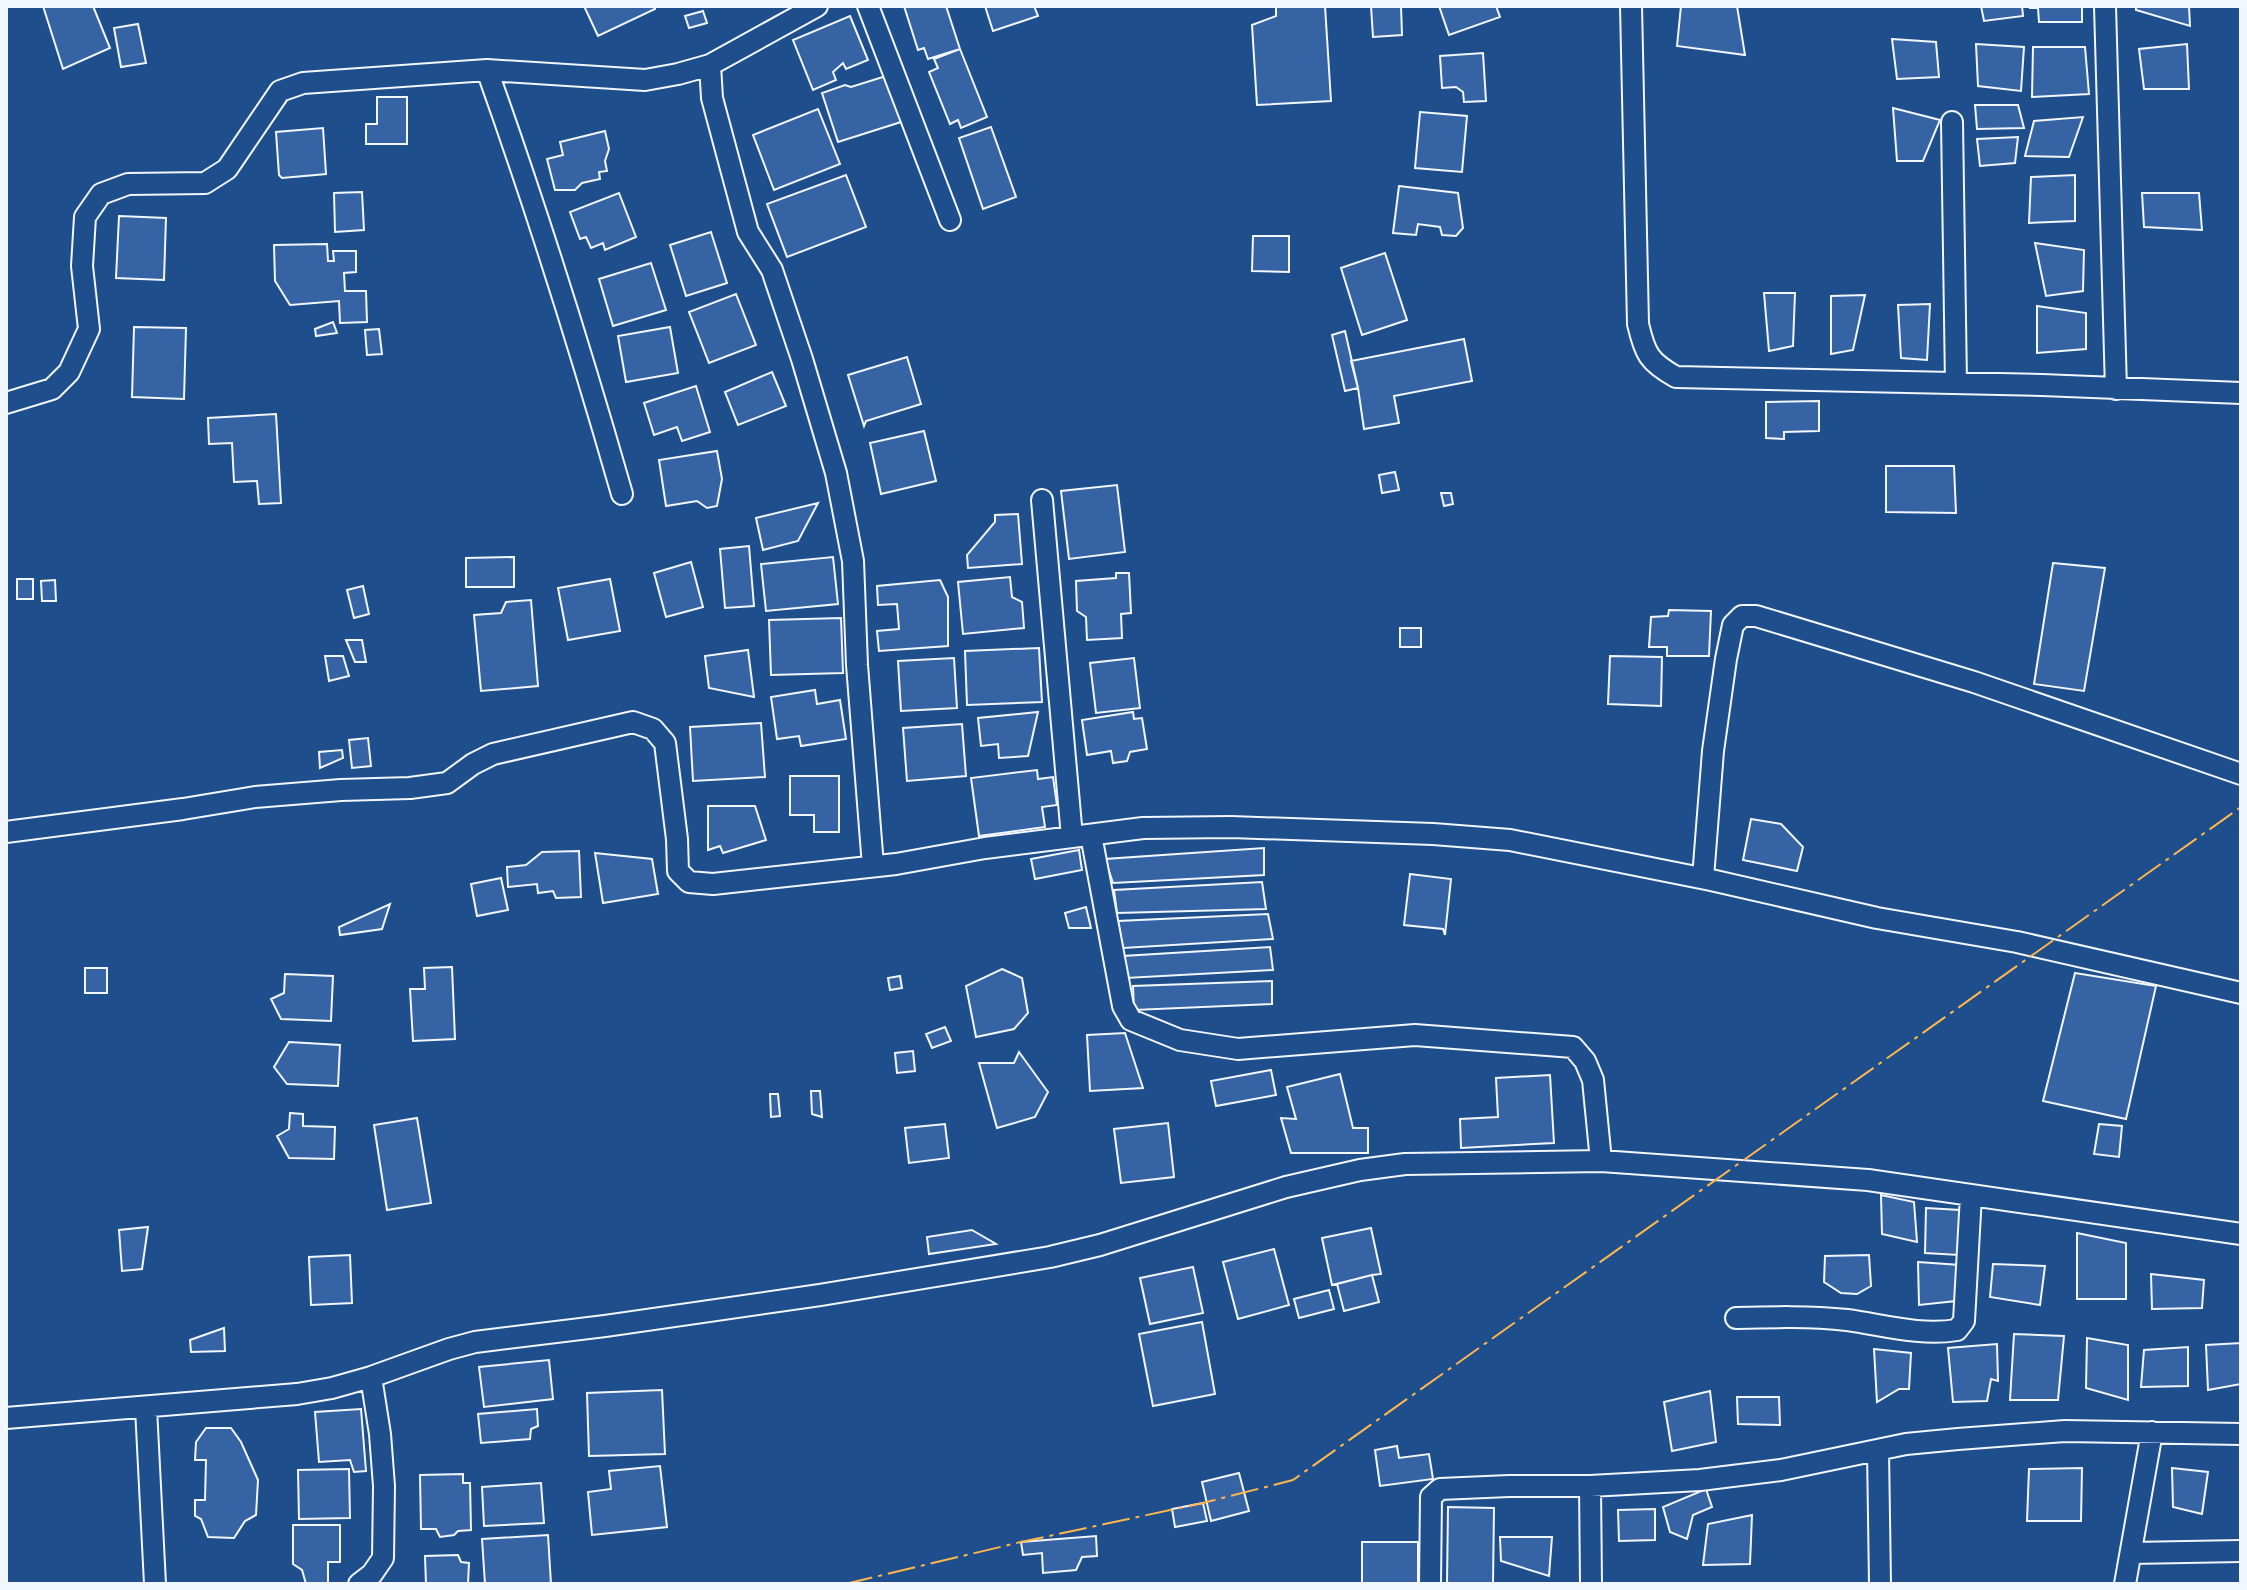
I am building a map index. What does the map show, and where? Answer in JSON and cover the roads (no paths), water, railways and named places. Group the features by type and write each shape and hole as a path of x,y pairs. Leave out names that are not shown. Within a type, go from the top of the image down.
{"street":[{"path":"6,403 52,389 69,372 89,329 82,266 85,217 101,194 128,184 205,183 227,169 280,91 303,83 487,70 645,80 710,65 817,6"},
{"path":"868,6 950,220"},
{"path":"1631,6 1638,324 1643,345 1656,365 1676,377 2241,393"},
{"path":"2105,6 2116,389"},
{"path":"710,65 712,98 748,232 772,270 836,473 853,561 857,665 873,866"},
{"path":"487,70 524,174 622,494"},
{"path":"1952,122 1956,383"},
{"path":"1042,500 1082,836 1123,1006 1131,1020 1180,1040 1238,1049 1415,1035 1573,1047 1585,1061 1593,1080 1601,1161"},
{"path":"1703,878 1713,751 1726,659 1733,625 1742,616 1756,616 1974,682 2241,774"},
{"path":"6,832 255,797 447,783 493,754 633,722 653,729 665,743 678,871 689,882 713,884 873,866 1143,828 1231,827 1449,835 1510,840 1703,878 1877,918 2017,942 2241,993"},
{"path":"6,1418 146,1408 332,1388 475,1342 789,1299 1050,1257 1100,1245 1286,1187 1360,1170 1405,1164 1601,1161 1852,1178 2241,1234"},
{"path":"1736,1318 1847,1320 1891,1329 1957,1330 1964,1321 1971,1195"},
{"path":"359,1584 372,1574 383,1558 384,1486 371,1377"},
{"path":"146,1408 155,1584"},
{"path":"1430,1584 1431,1497 1440,1489 1700,1480 1781,1470 1906,1444 2065,1431 2241,1434"},
{"path":"2125,1584 2152,1432"},
{"path":"1878,1450 1880,1584"},
{"path":"1590,1486 1591,1584"},
{"path":"2131,1553 2241,1551"}]}
